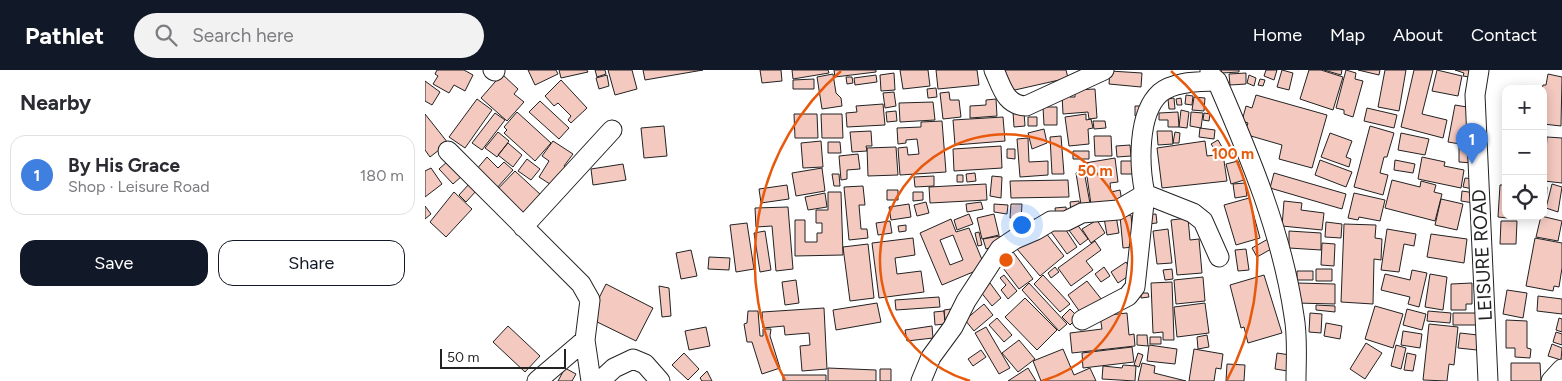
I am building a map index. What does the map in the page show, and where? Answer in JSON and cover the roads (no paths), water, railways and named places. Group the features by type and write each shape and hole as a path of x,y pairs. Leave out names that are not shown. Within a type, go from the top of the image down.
{"street":[{"path":"994,70 1007,99 1016,105 1027,106 1104,70"},
{"name":"LEISURE ROAD","path":"1479,70 1475,94 1488,381"},
{"path":"1082,320 1128,296 1135,287 1145,194 1142,180 1142,130 1150,107 1161,92 1214,75 1273,221 1295,317 1296,381"},
{"path":"523,227 612,130"},
{"path":"448,151 581,284 590,300 585,340 591,381"},
{"path":"1145,194 1193,213 1203,221 1219,257"},
{"path":"921,381 931,357 957,320 966,301 1000,249 1015,239 1051,221 1066,221 1082,213 1118,210 1145,194"},
{"path":"537,381 585,340"},
{"path":"600,381 615,368 633,359 645,364 660,381"},
{"path":"1551,381 1562,370"}],"place":[{"name":"By His Grace","path":"1472,164"}]}
